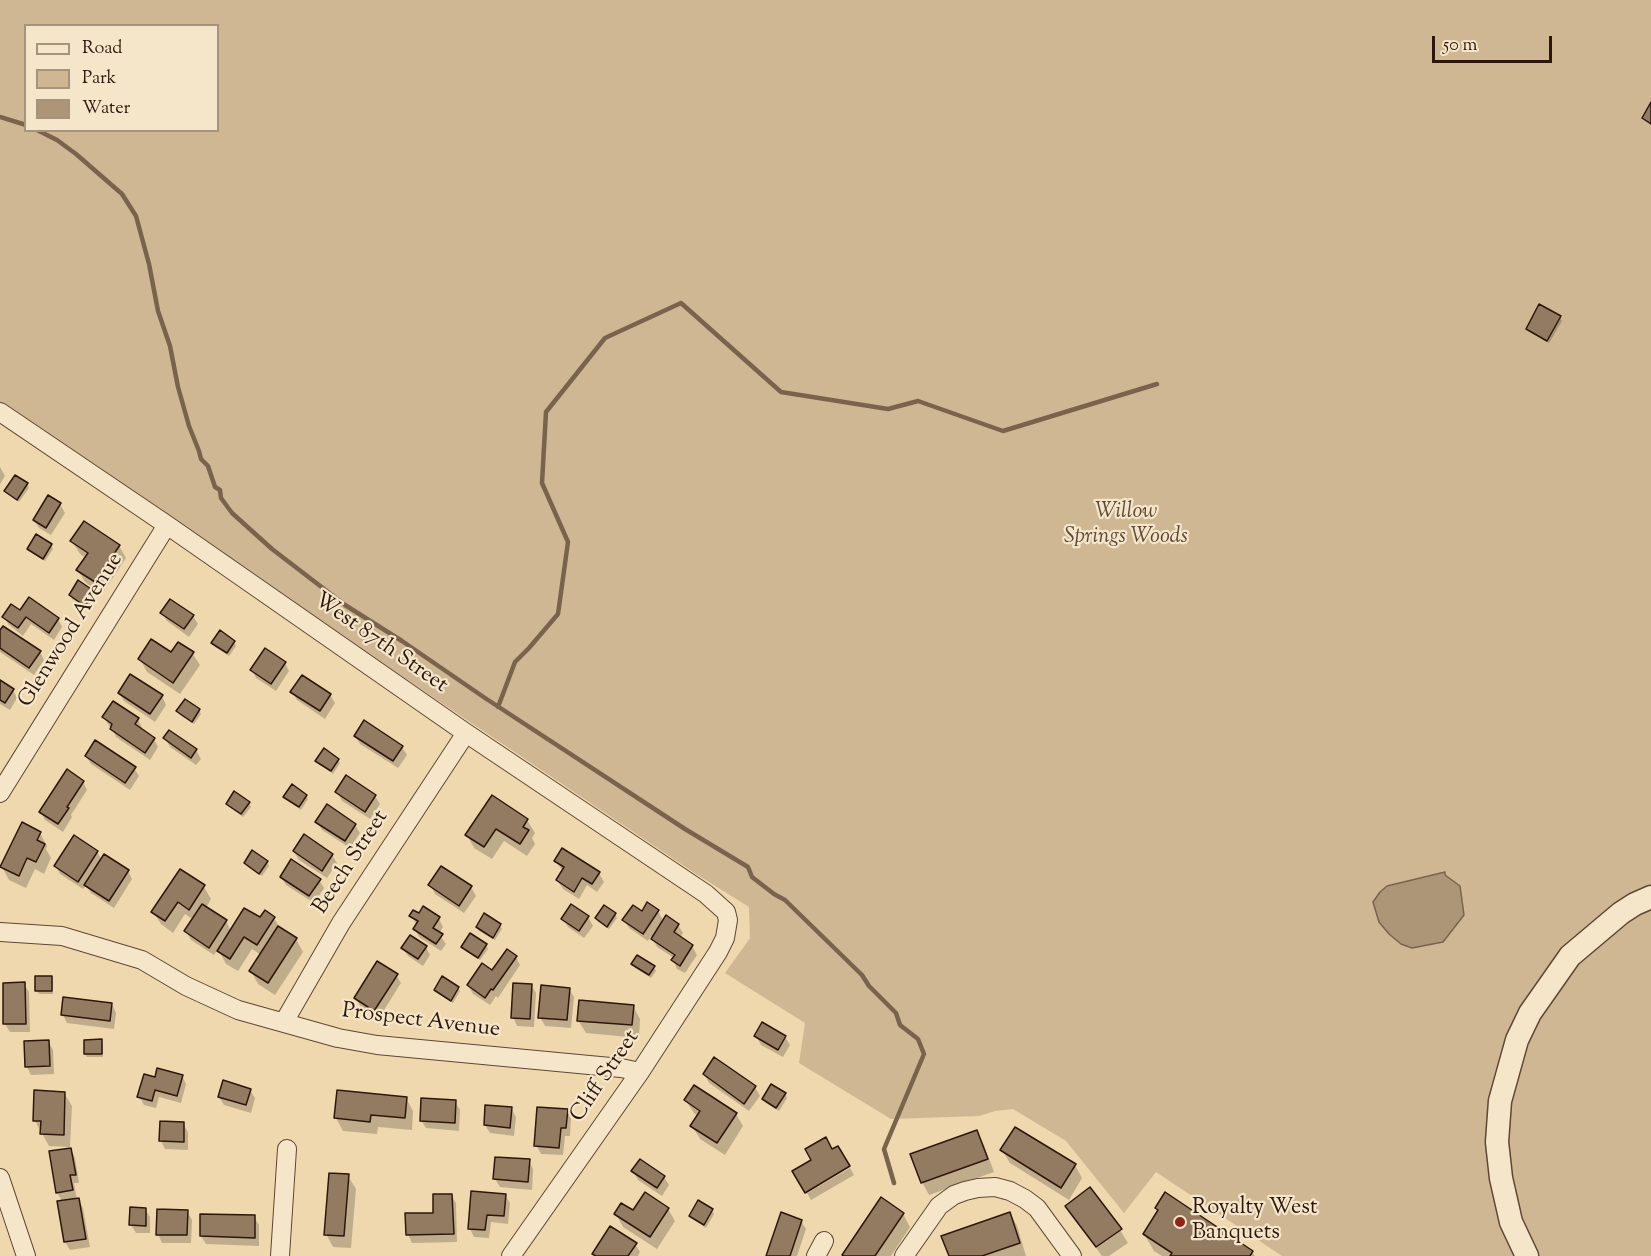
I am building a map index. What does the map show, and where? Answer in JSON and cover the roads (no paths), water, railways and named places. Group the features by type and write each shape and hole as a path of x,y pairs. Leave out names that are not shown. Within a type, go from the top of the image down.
{"street":[{"name":"West 87th Street","path":"0,412 466,733 706,894 726,912 728,920"},
{"name":"Glenwood Avenue","path":"0,793 167,525"},
{"name":"Beech Street","path":"284,1022 341,923 466,733"},
{"path":"1527,1256 1511,1222 1501,1178 1497,1142 1500,1101 1517,1040 1530,1012 1570,956 1622,913 1651,897"},
{"name":"Cliff Street","path":"511,1256 639,1072 718,951 725,938 728,920"},
{"name":"Prospect Avenue","path":"0,932 62,936 142,960 186,986 238,1010 338,1038 377,1044 621,1068 639,1072"},
{"path":"280,1256 287,1149"},
{"path":"0,1178 26,1256"},
{"path":"904,1256 939,1206 954,1195 965,1191 995,1187 1010,1191 1037,1208 1072,1256"}],"water":[{"path":"1445,872 1445,875 1460,886 1464,915 1443,942 1412,948 1401,944 1379,922 1373,902 1387,886"}],"waterway":[{"path":"0,117 24,124"},
{"path":"41,132 76,154 122,194 136,216 149,264 158,311 170,346 189,426 201,459 208,466 215,487 220,490 221,498 232,513 272,549 345,605 685,829 748,867 752,877 785,900 862,975 869,986 896,1013 900,1025 918,1039 924,1054 884,1149 894,1183"},
{"path":"498,707 515,662 558,614 568,542 542,483 546,412 605,338 681,303 781,392 888,409 918,401 1003,431 1157,384"}],"place":[{"name":"Royalty West Banquets","path":"1180,1222"}],"park label":[{"name":"Willow Springs Woods","path":"1126,526"}]}
